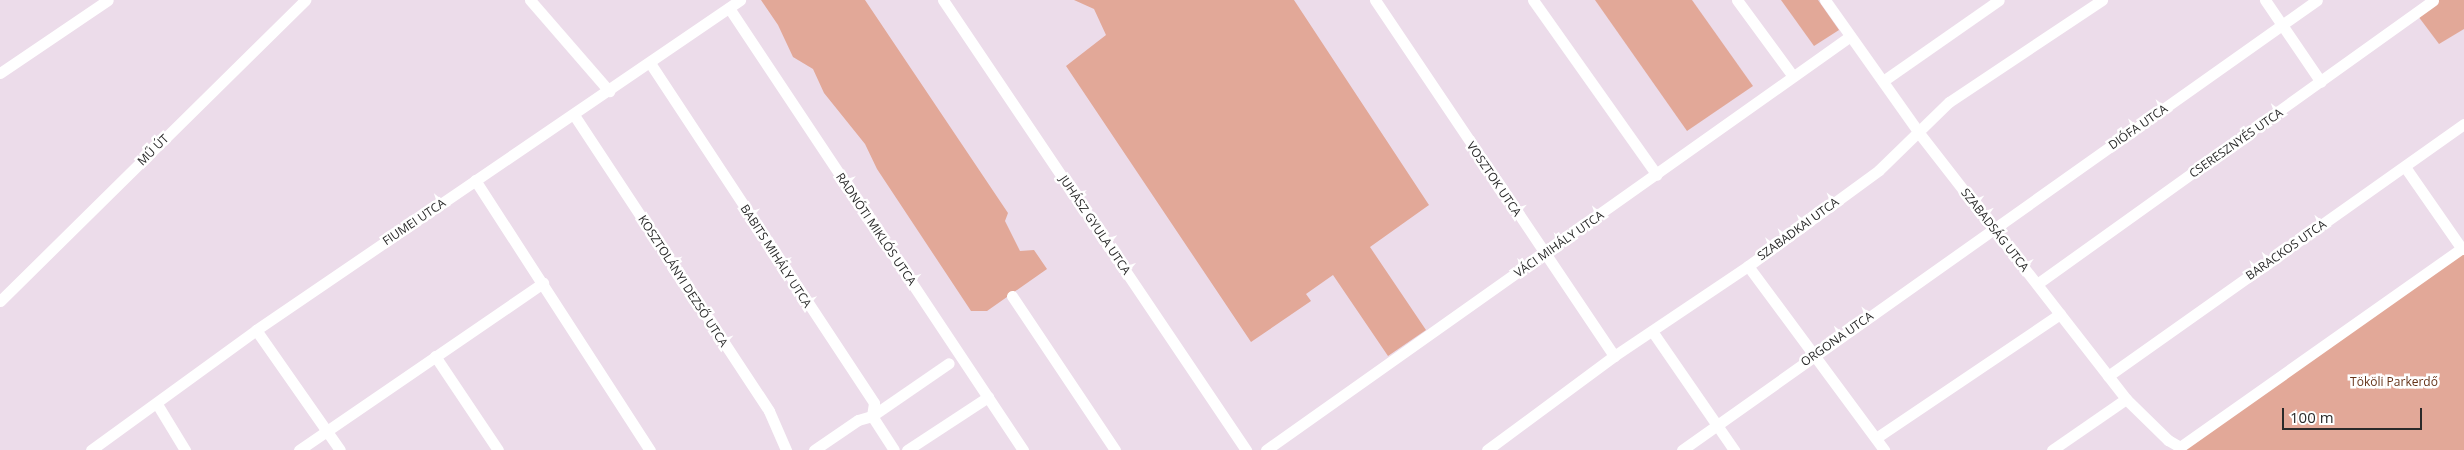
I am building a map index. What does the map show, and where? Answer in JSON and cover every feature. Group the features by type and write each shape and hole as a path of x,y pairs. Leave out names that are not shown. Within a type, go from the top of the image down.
{"street":[{"path":"0,73 108,0"},
{"name":"MŰ ÚT","path":"0,301 305,0"},
{"path":"530,0 609,91"},
{"name":"FIUMEI UTCA","path":"91,450 157,404 256,330 475,180 650,64 740,0"},
{"name":"JUHÁSZ GYULA UTCA","path":"944,0 1246,450"},
{"name":"VOSZTOK UTCA","path":"1375,0 1544,255 1614,356"},
{"path":"1533,0 1657,175"},
{"path":"1737,0 1792,75"},
{"path":"1883,81 1999,0"},
{"name":"SZABADKAI UTCA","path":"1487,450 1614,356 1748,266 1879,170 1919,133 1929,118 1949,102 2102,0"},
{"path":"2265,0 2321,82"},
{"name":"DIÓFA UTCA","path":"1993,230 2317,0"},
{"name":"CSERESZNYÉS UTCA","path":"2037,284 2433,0"},
{"name":"SZABADSÁG UTCA","path":"1830,2 1849,37 1883,81 1919,133 2126,400 2168,440 2180,447 2463,248"},
{"name":"RADNÓTI MIKLÓS UTCA","path":"729,8 1024,450"},
{"name":"VÁCI MIHÁLY UTCA","path":"1266,450 1657,175 1792,75 1849,37"},
{"name":"BABITS MIHÁLY UTCA","path":"650,64 874,402 872,416 894,450"},
{"name":"KOSZTOLÁNYI DEZSŐ UTCA","path":"574,115 770,411 786,450"},
{"name":"BARACKOS UTCA","path":"2108,376 2464,124"},
{"path":"2405,167 2463,248"},
{"path":"475,180 650,450"},
{"name":"ORGONA UTCA","path":"1682,450 1993,230"},
{"path":"1748,266 1816,355 1884,450"},
{"path":"299,450 543,283"},
{"path":"1012,296 1114,450"},
{"path":"1876,438 2060,314"},
{"path":"256,330 340,450"},
{"path":"1652,331 1734,450"},
{"path":"435,356 498,450"},
{"path":"814,450 858,420 872,416 949,363"},
{"path":"908,450 988,397"},
{"path":"2052,450 2126,400"},
{"path":"157,404 185,450"}],"green space":[{"path":"761,0 865,0 1008,213 1005,221 1020,251 1034,250 1047,269 987,311 971,311 877,169 865,144 824,93 813,69 793,57 778,25"},
{"path":"1074,0 1294,0 1429,205 1370,247 1426,330 1388,356 1333,275 1306,294 1311,301 1251,342 1066,66 1106,35 1094,9"},
{"path":"1595,0 1692,0 1753,86 1687,131"},
{"path":"1781,0 1818,0 1839,30 1814,46"},
{"path":"2431,0 2464,0 2464,29 2439,44 2415,12"},
{"name":"Tököli Parkerdő","path":"2464,247 2464,450 2179,450"}]}
